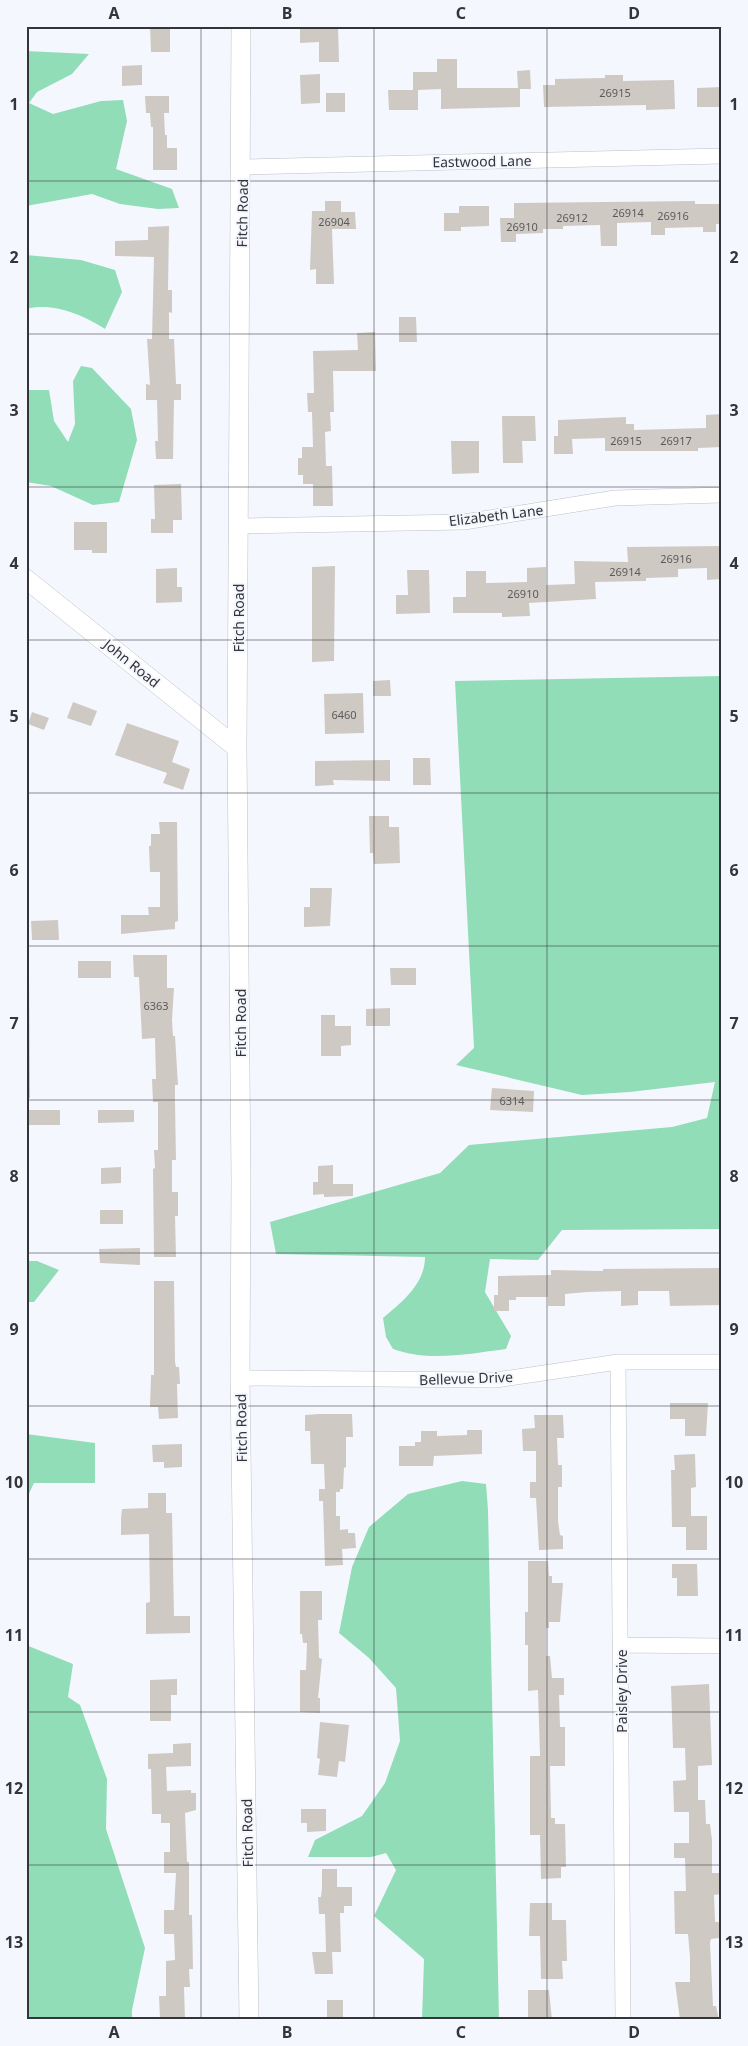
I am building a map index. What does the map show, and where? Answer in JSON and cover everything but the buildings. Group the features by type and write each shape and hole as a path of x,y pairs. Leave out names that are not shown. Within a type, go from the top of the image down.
{"street":[{"name":"Fitch Road","path":"242,26 237,748 241,1174 240,1378 249,2020"},
{"name":"Eastwood Lane","path":"242,167 722,156"},
{"name":"Elizabeth Lane","path":"239,526 464,522 615,498 722,495"},
{"name":"John Road","path":"26,579 237,748"},
{"name":"Bellevue Drive","path":"240,1378 496,1380 618,1362 722,1362"},
{"name":"Paisley Drive","path":"618,1362 622,2020"},
{"path":"621,1645 722,1646"}],"green space":[{"path":"26,51 89,54 72,74 37,92 29,103 53,114 101,101 123,100 127,121 116,169 172,189 179,208 158,209 120,204 92,194 26,206"},
{"path":"26,255 81,260 115,270 122,292 105,329 67,311 47,307 26,309"},
{"path":"81,366 92,368 131,409 137,440 119,502 93,505 51,486 26,482 26,390 49,390 54,421 68,442 75,424 73,381"},
{"path":"722,676 722,1229 562,1230 538,1260 490,1259 485,1292 511,1336 506,1349 463,1355 435,1356 407,1353 393,1349 386,1337 383,1318 405,1299 417,1284 424,1267 425,1257 276,1254 270,1222 440,1173 469,1145 672,1127 707,1118 715,1082 630,1092 582,1095 456,1065 474,1048 455,681"},
{"path":"26,975 29,975 30,1098 26,1098"},
{"path":"26,1261 37,1261 59,1270 34,1302 26,1302"},
{"path":"26,1434 95,1443 95,1483 34,1483 26,1500"},
{"path":"462,1481 486,1484 488,1510 499,2020 422,2020 424,1959 374,1916 396,1870 386,1853 371,1857 308,1857 315,1840 362,1816 385,1783 400,1741 396,1688 369,1658 339,1633 352,1567 369,1527 408,1494"},
{"path":"26,1645 73,1664 68,1697 80,1705 107,1779 106,1829 145,1948 132,2010 132,2020 26,2020"}]}
